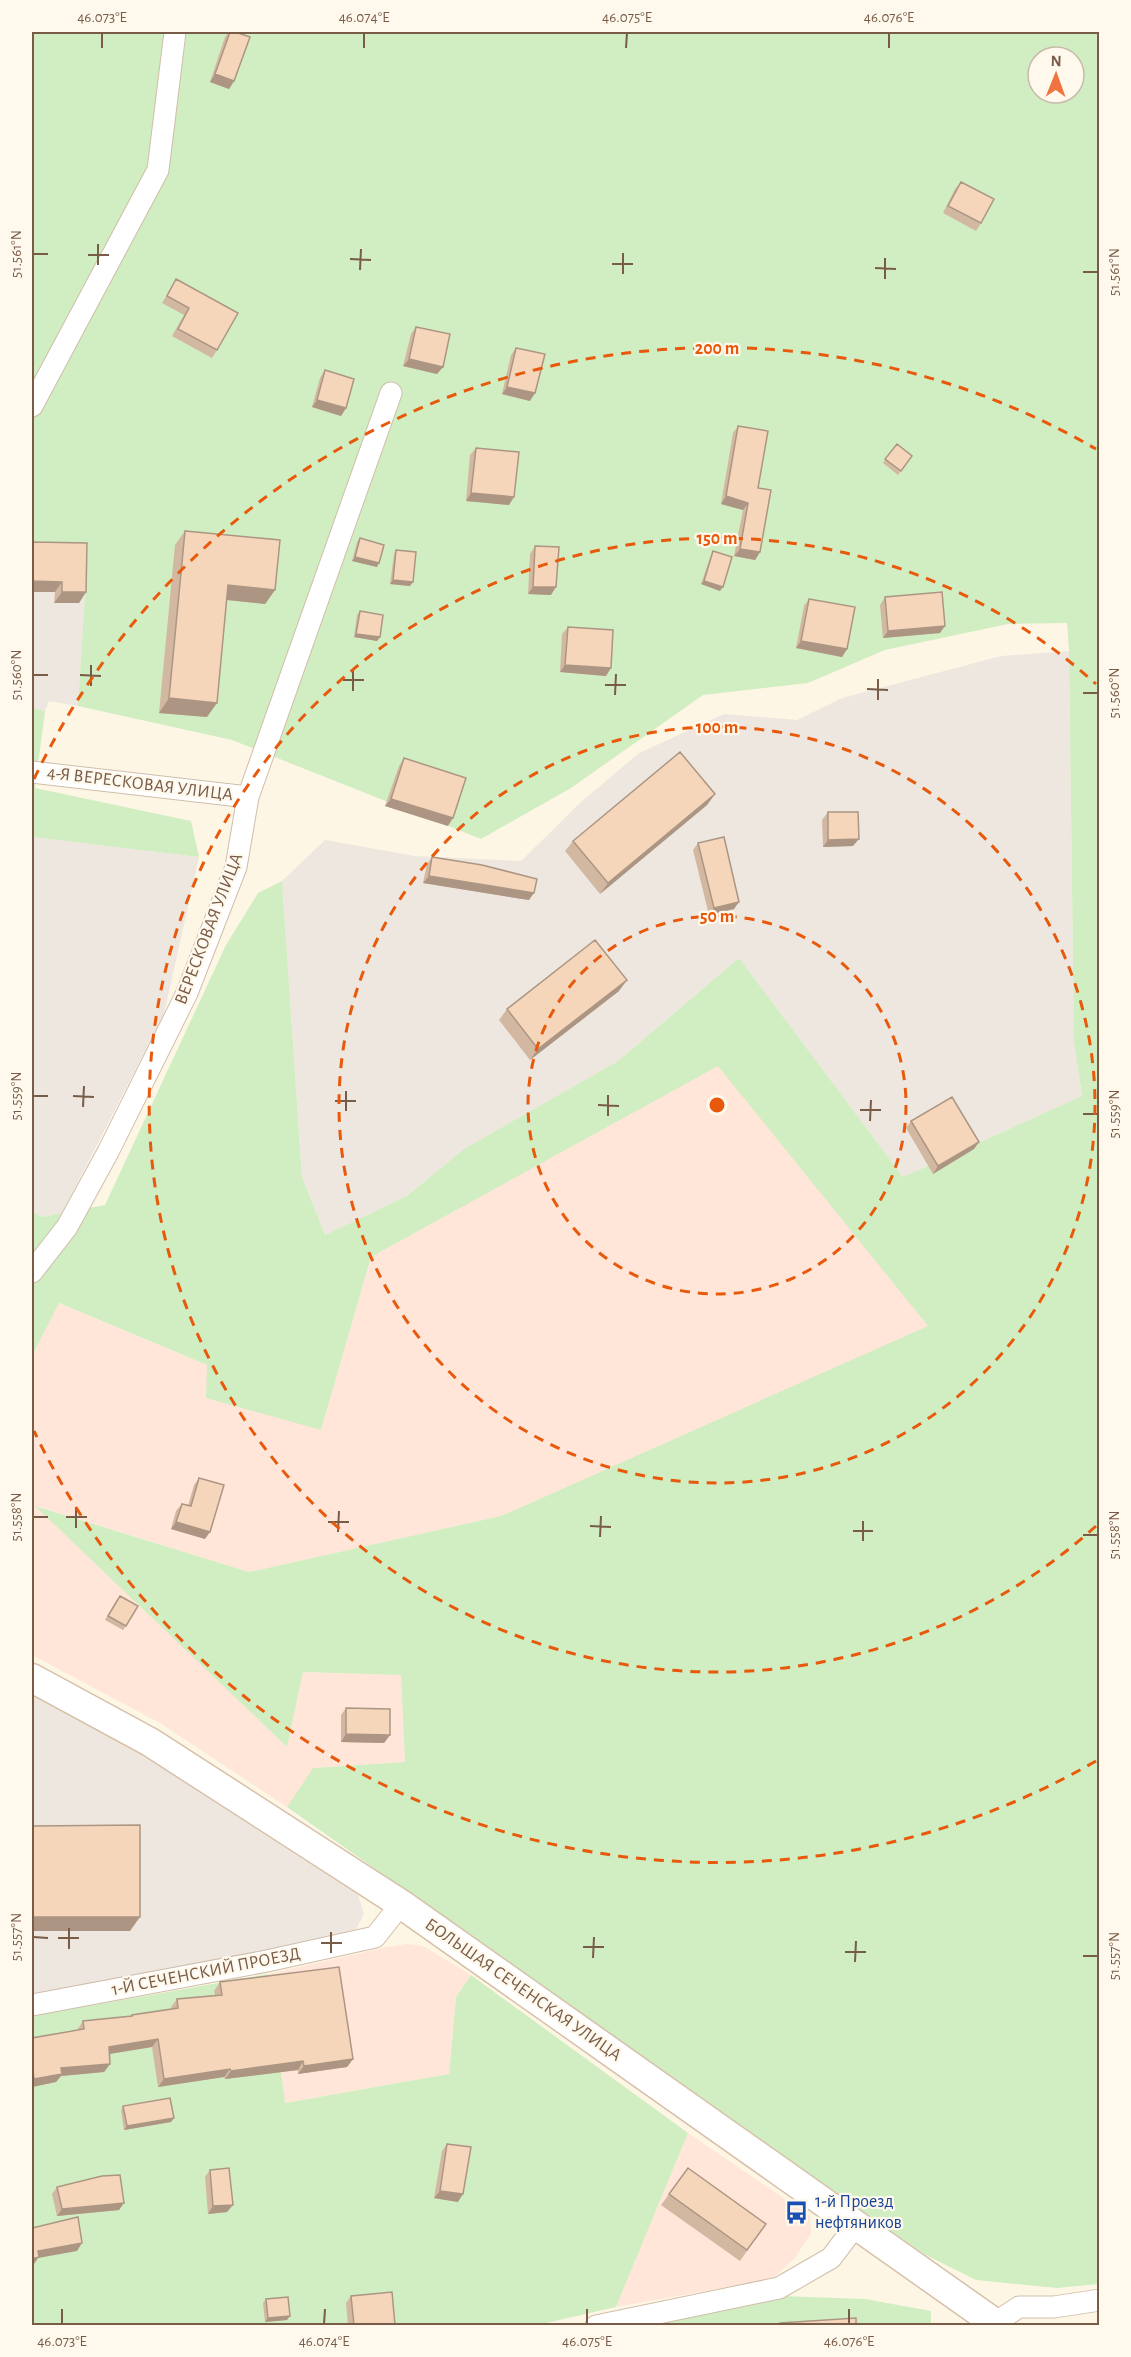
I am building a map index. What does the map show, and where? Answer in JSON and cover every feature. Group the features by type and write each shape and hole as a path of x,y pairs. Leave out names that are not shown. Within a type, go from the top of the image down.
{"street":[{"path":"32,406 158,170 175,32"},
{"name":"ВЕРЕСКОВАЯ УЛИЦА","path":"32,1272 68,1227 187,993 236,867 248,797 391,393"},
{"name":"4-Я ВЕРЕСКОВАЯ УЛИЦА","path":"32,772 248,797"},
{"name":"БОЛЬШАЯ СЕЧЕНСКАЯ УЛИЦА","path":"32,1678 150,1742 401,1904 997,2324"},
{"name":"1-Й СЕЧЕНСКИЙ ПРОЕЗД","path":"32,2005 267,1961 375,1937 401,1904"},
{"path":"596,2325 779,2288 831,2258 856,2225"},
{"path":"997,2324 1019,2307 1054,2307 1100,2300"}],"shaded area":[{"path":"32,541 88,544 78,706 49,701 45,711 32,708"},
{"path":"1069,651 1074,1043 1082,1096 903,1177 739,958 618,1061 464,1149 407,1196 325,1235 302,1177 282,881 325,840 415,856 521,861 580,803 639,753 724,714 797,720 842,698 1001,656"},
{"path":"32,837 199,857 164,1014 62,1213 42,1217 32,1211"},
{"path":"718,1065 929,1326 501,1516 249,1572 36,1506 287,1747 303,1672 401,1675 405,1762 313,1768 287,1807 160,1723 32,1655 32,1356 58,1303 207,1365 321,1430 371,1257"},
{"path":"32,1696 148,1759 358,1895 364,1914 356,1929 268,1955 32,1999"},
{"path":"407,1944 423,1946 471,1975 456,1997 449,2074 284,2103 268,1974"},
{"path":"688,2133 810,2216 811,2233 795,2258 772,2279 616,2307"}],"green space":[{"path":"32,32 1099,32 1099,2284 1057,2288 976,2280 924,2254 287,1807 313,1768 405,1762 401,1675 303,1672 287,1747 35,1506 249,1572 501,1516 928,1326 718,1066 371,1257 321,1430 206,1398 207,1365 59,1303 32,1356 32,1211 42,1217 105,1205 226,945 258,893 282,881 302,1177 325,1235 407,1196 464,1149 618,1061 739,958 903,1177 1082,1096 1074,1043 1067,623 1008,624 885,650 808,683 703,695 571,788 481,839 232,740 78,706 88,544 32,541"},
{"path":"32,708 45,711 35,788 191,821 199,857 32,837"},
{"path":"268,1974 285,2103 449,2074 456,1997 471,1975 688,2133 616,2307 533,2326 32,2326 32,2016"},
{"path":"782,2296 865,2299 931,2311 931,2326 635,2326"}],"building":[{"path":"230,32 250,37 234,81 215,74"},
{"path":"961,182 994,199 981,223 948,206"},
{"path":"176,279 238,313 217,350 178,329 189,308 167,296"},
{"path":"416,327 450,334 443,367 409,359"},
{"path":"516,348 545,354 535,393 507,387"},
{"path":"325,370 354,379 346,408 317,400"},
{"path":"738,426 768,431 758,488 771,490 760,552 740,549 748,503 726,496"},
{"path":"897,444 912,456 901,471 885,459"},
{"path":"476,448 519,452 514,497 471,493"},
{"path":"185,531 280,540 275,590 228,585 217,703 169,698"},
{"path":"360,538 384,545 379,563 355,557"},
{"path":"32,542 87,543 86,592 62,592 62,582 32,581"},
{"path":"535,546 559,547 556,587 533,587"},
{"path":"396,550 416,552 413,582 393,580"},
{"path":"713,551 732,557 723,587 704,581"},
{"path":"942,592 945,626 888,631 885,597"},
{"path":"809,599 855,607 847,649 801,641"},
{"path":"360,611 383,615 380,637 356,634"},
{"path":"568,627 613,630 611,668 565,665"},
{"path":"680,752 715,794 608,883 573,841"},
{"path":"404,758 466,778 453,818 391,799"},
{"path":"828,812 858,812 859,839 828,840"},
{"path":"724,837 739,902 714,908 698,843"},
{"path":"432,857 482,865 537,879 534,893 429,876"},
{"path":"595,940 627,980 538,1049 507,1009"},
{"path":"952,1097 979,1142 938,1166 911,1121"},
{"path":"199,1478 224,1485 210,1532 176,1522 182,1504 191,1506"},
{"path":"120,1596 138,1606 126,1626 108,1616"},
{"path":"346,1708 390,1709 390,1735 346,1734"},
{"path":"140,1825 140,1917 32,1917 32,1826"},
{"path":"339,1967 353,2059 304,2066 303,2061 164,2079 158,2039 109,2047 110,2064 61,2068 62,2074 34,2079 32,2038 84,2029 83,2021 178,2008 177,1999 222,1995 220,1982"},
{"path":"170,2098 174,2118 127,2126 123,2106"},
{"path":"447,2144 471,2147 463,2194 440,2191"},
{"path":"229,2168 233,2205 213,2206 210,2170"},
{"path":"688,2168 766,2224 747,2250 669,2194"},
{"path":"120,2175 124,2203 62,2209 57,2187 102,2176"},
{"path":"78,2217 82,2243 38,2251 39,2257 32,2259 32,2228"},
{"path":"392,2292 395,2325 354,2325 351,2296"},
{"path":"288,2297 290,2316 268,2318 266,2299"},
{"path":"856,2318 856,2325 780,2325 780,2323"}],"place":[{"name":"1-й Проезд нефтяников","path":"797,2212"}]}
